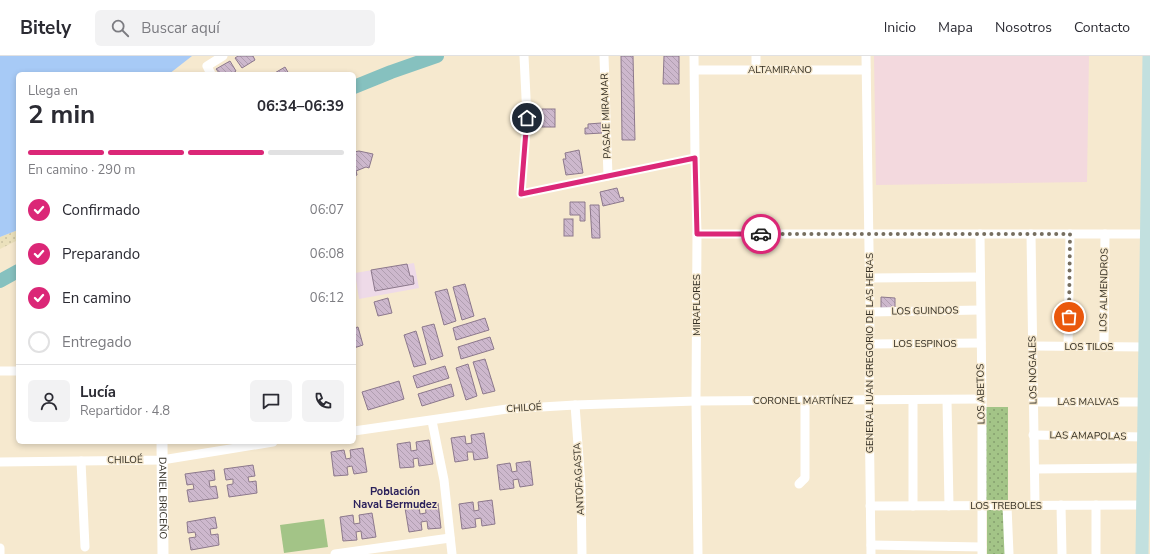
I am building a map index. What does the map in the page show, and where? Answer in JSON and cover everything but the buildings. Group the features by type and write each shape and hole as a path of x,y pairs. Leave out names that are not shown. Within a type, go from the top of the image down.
{"main road":[{"path":"356,76 406,56"},
{"path":"356,87 392,72 437,56"},
{"path":"1142,554 1144,468 1143,402 1149,234 1149,56"},
{"path":"0,281 16,271"},
{"path":"0,291 16,282"}],"street":[{"path":"210,72 206,66 223,56"},
{"path":"524,56 527,118 521,194 695,158"},
{"name":"PASAJE MIRAMAR","path":"604,56 608,176"},
{"name":"MIRAFLORES","path":"694,56 697,234 696,401 698,554"},
{"path":"756,56 756,70"},
{"name":"GENERAL JUAN GREGORIO DE LAS HERAS","path":"866,56 870,234 869,400 871,549"},
{"name":"ALTAMIRANO","path":"695,70 866,70"},
{"path":"697,234 1149,234"},
{"name":"LOS ABETOS","path":"980,234 982,550"},
{"name":"LOS NOGALES","path":"1031,234 1035,506"},
{"path":"1068,347 1070,234"},
{"name":"LOS ALMENDROS","path":"1104,347 1105,234"},
{"path":"870,278 980,277"},
{"name":"LOS GUINDOS","path":"870,312 980,310"},
{"name":"LOS ESPINOS","path":"870,344 981,343"},
{"name":"LOS TILOS","path":"1033,346 1145,347"},
{"path":"0,371 16,371"},
{"name":"CORONEL MARTÍNEZ","path":"696,401 982,399"},
{"path":"799,484 805,478 805,400"},
{"path":"912,506 913,400"},
{"path":"947,400 950,506"},
{"name":"CHILOÉ","path":"356,431 507,409 696,401"},
{"name":"LAS MALVAS","path":"1033,402 1143,402"},
{"name":"ANTOFAGASTA","path":"575,405 581,485 582,554"},
{"path":"432,421 444,480 452,554"},
{"name":"LAS AMAPOLAS","path":"1033,435 1144,437"},
{"name":"DANIEL BRICEÑO","path":"162,444 163,554"},
{"name":"CHILOÉ","path":"0,462 162,460 261,444"},
{"path":"81,461 85,547"},
{"path":"1034,469 1144,468"},
{"path":"1061,505 1062,554"},
{"path":"1096,505 1096,554"},
{"name":"LOS TREBOLES","path":"870,506 1142,505"},
{"path":"1008,506 1009,554"},
{"path":"335,554 450,538"},
{"path":"0,548 0,554"},
{"path":"871,549 982,550"}],"shaded area":[{"path":"874,56 1089,56 1087,182 876,185"},
{"path":"414,263 419,288 359,299 356,273"}],"green space":[{"path":"986,407 1008,407 1008,500 986,500"},
{"path":"987,510 1006,510 1006,554 987,554"},
{"path":"324,519 328,547 284,553 280,525"}],"sand":[{"path":"16,231 16,241 0,249 0,237"}],"water":[{"path":"0,56 192,56 172,72 16,72 16,231 0,237"}],"way so far":[{"path":"761,234 1070,234 1069,317"}],"district":[{"name":"Población Naval Bermudez","path":"395,497"}],"route":[{"path":"527,118 521,194 695,158 697,234 761,234"}]}
